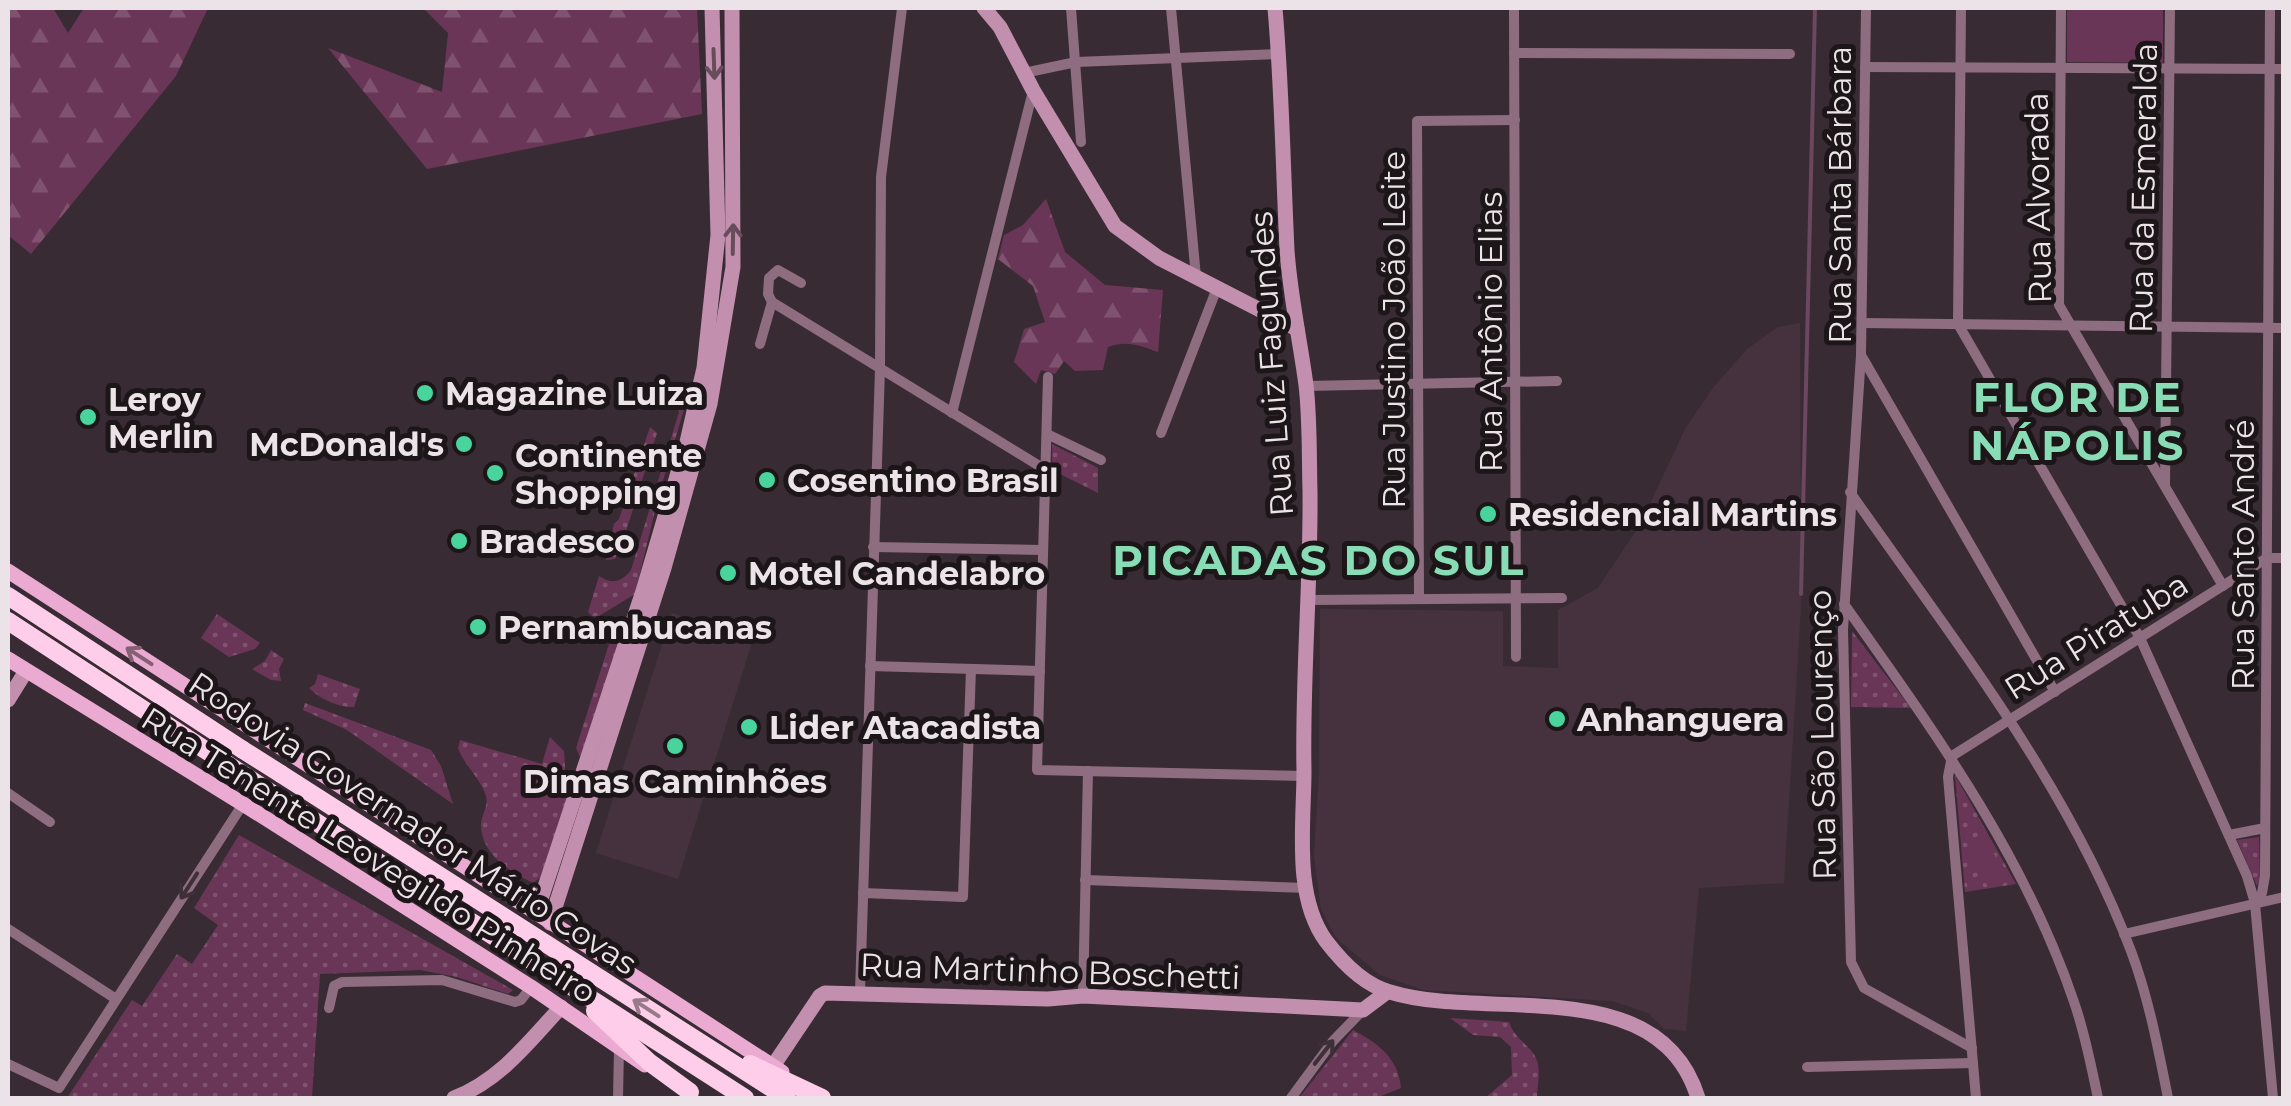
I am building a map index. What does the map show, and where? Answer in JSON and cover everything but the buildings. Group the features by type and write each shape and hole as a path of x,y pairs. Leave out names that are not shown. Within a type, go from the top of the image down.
{"highway":[{"name":"Rodovia Governador Mário Covas","path":"8,596 787,1098"},
{"name":"Rodovia Governador Mário Covas","path":"8,621 745,1098"},
{"path":"570,986 649,1062 695,1095"},
{"path":"690,1036 823,1098"}],"main road":[{"path":"543,918 668,508 704,368 718,234 712,8"},
{"path":"543,918 664,568 710,404 733,267 732,8"},
{"path":"984,8 1000,27 1033,90 1116,226 1140,247 1297,329"},
{"name":"Rua Luiz Fagundes","path":"1275,8 1288,251 1306,386 1310,600 1304,776 1307,888 1313,919 1344,963 1387,992 1420,1000 1560,1006 1613,1018 1644,1032 1688,1068 1698,1098"},
{"path":"8,571 823,1098"},
{"name":"Rua Tenente Leovegildo Pinheiro","path":"8,660 243,804 695,1095"},
{"path":"8,700 26,672"},
{"path":"243,804 280,746"},
{"name":"Rua Martinho Boschetti","path":"773,1066 820,996 831,992 1048,999 1083,996 1363,1010"},
{"path":"1363,1010 1387,992"},
{"path":"454,1098 502,1071 561,1007"}],"street":[{"path":"860,992 880,369 882,162 902,8"},
{"path":"1071,8 1081,142"},
{"path":"1171,8 1196,277"},
{"name":"Rua Antônio Elias","path":"1514,8 1516,657"},
{"name":"Rua Santa Bárbara","path":"1866,8 1860,355 2054,692"},
{"path":"1961,8 1958,324 2140,638 2229,835 2255,904"},
{"name":"Rua Alvorada","path":"2061,8 2058,298 2069,326 2223,586"},
{"name":"Rua da Esmeralda","path":"2165,488 2170,8"},
{"name":"Rua Santo André","path":"2270,8 2265,886 2255,904 2273,1098"},
{"path":"1514,53 1790,54"},
{"path":"1024,74 1076,62 1280,54"},
{"path":"1865,67 2284,69"},
{"path":"952,413 1033,90"},
{"name":"Rua Justino João Leite","path":"1420,599 1418,121 1515,120"},
{"path":"760,344 772,302 767,286 772,272 778,270 801,283"},
{"path":"1161,433 1217,288"},
{"path":"772,302 1046,470"},
{"path":"1862,322 2284,328"},
{"name":"Rua São Lourenço","path":"1860,355 1844,604 1844,780 1851,962 1864,988 1972,1048"},
{"path":"1048,377 1037,770 1304,776"},
{"path":"1306,386 1557,381"},
{"path":"1046,434 1101,460"},
{"path":"1850,492 2008,721 2067,817 2124,934 2147,1000 2168,1098"},
{"path":"874,547 1043,550"},
{"path":"2266,558 2284,558"},
{"name":"Rua Piratuba","path":"1952,756 2266,558"},
{"path":"1310,600 1562,598"},
{"path":"1844,604 1952,756 1992,822 2056,956 2082,1025 2098,1098"},
{"path":"870,666 1040,671"},
{"path":"863,893 963,897 971,669"},
{"path":"1952,756 1948,776 1976,1098"},
{"path":"1083,996 1088,771"},
{"path":"8,794 50,822"},
{"path":"8,1064 58,1088 243,804"},
{"path":"2229,835 2265,828"},
{"path":"1085,880 1307,888"},
{"path":"2124,934 2284,897"},
{"path":"8,929 116,1000"},
{"path":"330,1008 334,986 342,982 442,980 515,1002 531,988"},
{"path":"1291,1098 1332,1041 1363,1010"},
{"path":"618,1098 620,1049"},
{"path":"1807,1068 1973,1062"}],"shaded area":[{"name":"Anhanguera","path":"1800,323 1801,606 1784,883 1699,888 1686,1031 1664,1029 1648,1013 1612,1001 1423,990 1380,975 1336,938 1321,909 1314,857 1320,609 1503,611 1503,666 1558,668 1558,610 1598,588 1640,525 1685,429 1713,388 1747,349 1778,327"},
{"name":"Dimas Caminhões","path":"672,613 753,639 678,879 596,853"}],"green space":[{"path":"8,8 53,8 68,33 84,8 208,8 176,76 31,254 8,235"},
{"path":"423,8 697,8 702,114 427,169 328,48 442,92 448,33"},
{"path":"2067,8 2163,8 2163,63 2067,62"},
{"path":"1046,199 1065,252 1105,285 1163,290 1158,352 1133,344 1115,345 1108,347 1103,370 1075,371 1064,361 1055,374 1041,370 1036,384 1014,362 1024,329 1045,322 1033,286 998,259 1004,235 1023,225"},
{"path":"667,391 681,399 683,393 685,406 635,594 599,616 592,616 588,612 599,576 616,581 631,570 679,412 673,399 665,394"},
{"path":"650,427 657,433 621,547 615,559 606,560 614,524"},
{"path":"1052,444 1098,468 1098,493 1052,470"},
{"path":"217,614 260,643 255,649 229,657 201,638"},
{"path":"622,619 626,622 582,761 576,748 615,625"},
{"path":"1852,631 1911,708 1851,707"},
{"path":"271,650 284,659 279,669 281,681 252,669 265,661"},
{"path":"318,674 360,689 354,707 336,704 313,692 309,688"},
{"path":"305,703 431,750 441,766 453,804 347,730 303,710"},
{"path":"550,737 564,751 567,798 541,877 533,883 507,868 487,846 481,827 486,796 458,748 460,740 542,764"},
{"path":"1955,775 2016,884 1965,892"},
{"path":"239,835 513,990 508,994 420,970 320,974 312,1098 67,1098 132,1000 142,1006 177,954 192,964 218,925 194,908"},
{"path":"1985,836 2006,877 1988,887 1967,846"},
{"path":"2259,837 2260,880 2257,886 2237,840"},
{"path":"1450,1018 1509,1022 1536,1058 1537,1098 1485,1098 1512,1075 1511,1047 1500,1037 1473,1035"},
{"path":"1353,1030 1386,1053 1396,1068 1401,1088 1376,1098 1299,1098"}],"waterway":[{"path":"1801,594 1815,8"}],"place":[{"name":"Magazine Luiza","path":"425,393"},
{"name":"Leroy Merlin","path":"88,417"},
{"name":"McDonald's","path":"464,444"},
{"name":"Continente Shopping","path":"495,473"},
{"name":"Cosentino Brasil","path":"767,480"},
{"name":"Residencial Martins","path":"1488,514"},
{"name":"Bradesco","path":"459,541"},
{"name":"Motel Candelabro","path":"728,573"},
{"name":"Pernambucanas","path":"478,627"},
{"name":"Anhanguera","path":"1557,719"},
{"name":"Lider Atacadista","path":"749,727"},
{"name":"Dimas Caminhões","path":"675,746"}],"district":[{"name":"FLOR DE NÁPOLIS","path":"2078,422"},
{"name":"PICADAS DO SUL","path":"1319,560"}]}
